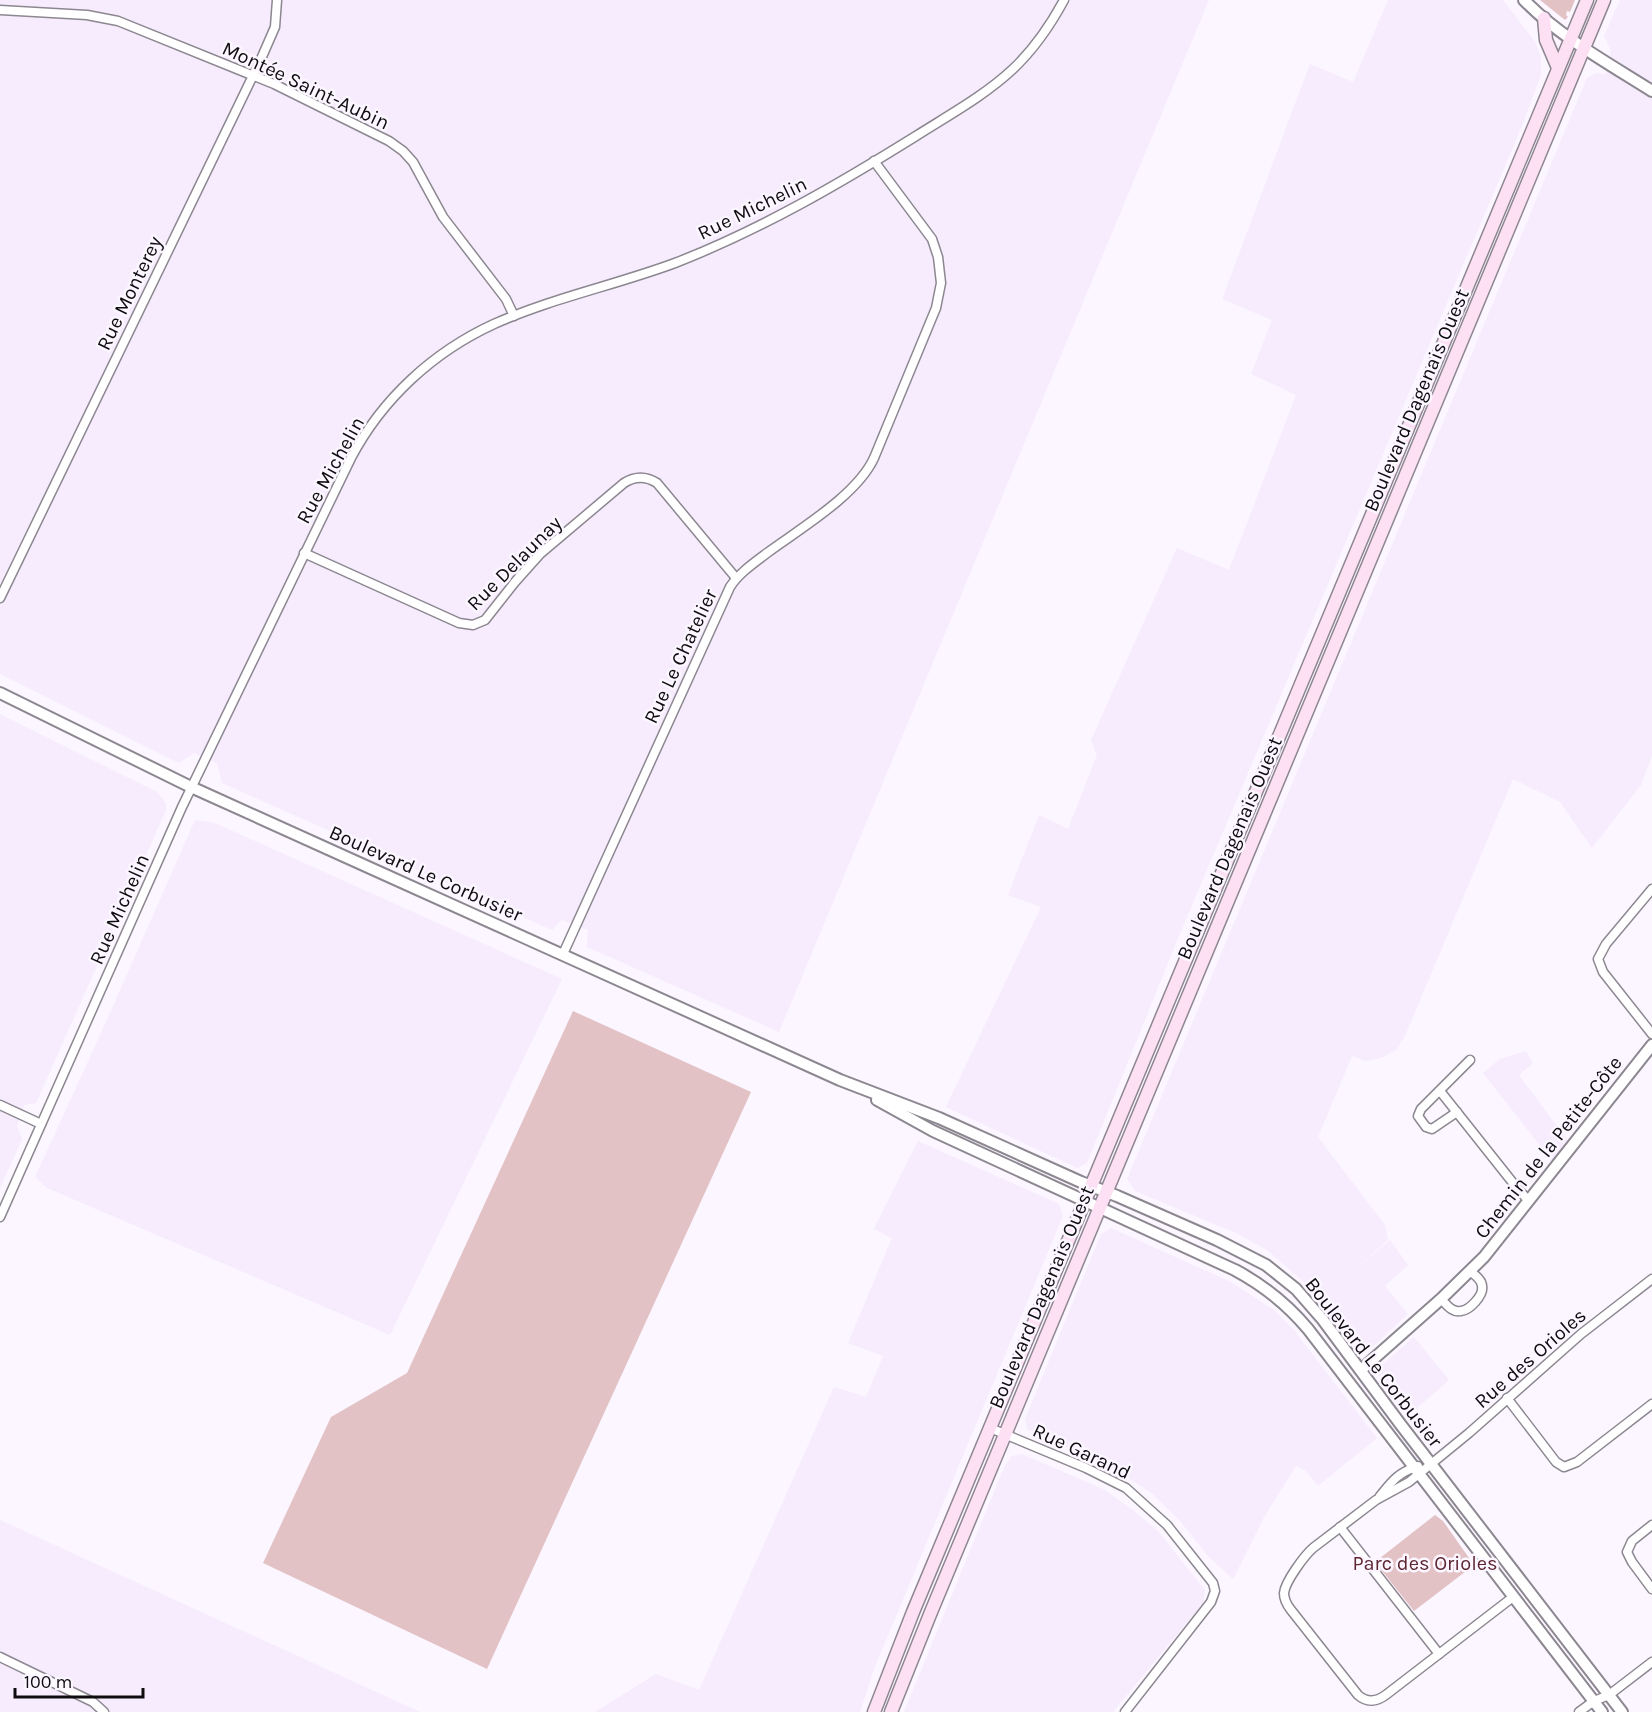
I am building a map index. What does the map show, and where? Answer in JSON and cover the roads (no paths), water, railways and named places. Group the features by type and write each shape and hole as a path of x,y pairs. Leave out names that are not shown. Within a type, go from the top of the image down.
{"main road":[{"name":"Boulevard Dagenais Ouest","path":"874,1712 990,1428 1587,0"},
{"name":"Boulevard Dagenais Ouest","path":"891,1712 1604,0"},
{"path":"1544,18 1546,40 1558,68"}],"street":[{"name":"Rue Monterey","path":"0,598 253,76 275,27 277,0"},
{"name":"Rue Michelin","path":"0,1217 191,787 356,449 392,399 419,372 475,333 514,316 663,267 715,246 814,196 874,161 1002,79 1039,41 1064,0"},
{"path":"1524,0 1584,48 1652,90"},
{"name":"Montée Saint-Aubin","path":"0,10 87,15 118,21 253,76 383,137 403,151 417,167 443,217 506,299 514,316"},
{"name":"Rue Le Chatelier","path":"563,954 724,597 736,578 846,494 863,477 874,458 936,308 941,276 934,244 874,161"},
{"name":"Rue Delaunay","path":"304,553 459,623 476,625 488,618 521,574 547,548 624,483 641,477 657,483 736,578"},
{"name":"Boulevard Le Corbusier","path":"0,693 191,787 840,1080 939,1118 1091,1187 1217,1240 1266,1265 1289,1282 1307,1300 1622,1712"},
{"path":"1652,889 1606,944 1598,959 1603,972 1652,1034"},
{"name":"Chemin de la Petite-Côte","path":"1361,1370 1441,1299 1501,1237 1652,1045"},
{"path":"1457,1112 1435,1128 1428,1128 1418,1116 1419,1111 1470,1060"},
{"name":"Boulevard Le Corbusier","path":"840,1080 933,1131 1235,1270 1281,1299 1309,1330 1602,1712"},
{"path":"1440,1091 1529,1201"},
{"path":"0,1105 41,1124"},
{"path":"1441,1299 1451,1309 1458,1311 1463,1311 1474,1302 1483,1288 1480,1281 1470,1271"},
{"name":"Rue des Orioles","path":"1513,1597 1383,1697 1376,1700 1366,1700 1358,1695 1284,1599 1286,1586 1307,1553 1376,1500 1396,1476 1416,1471 1430,1463 1581,1334 1652,1279"},
{"path":"1507,1398 1557,1463 1564,1467 1577,1462 1652,1404"},
{"name":"Rue Garand","path":"990,1428 1086,1468 1126,1488 1167,1525 1213,1583 1215,1594 1211,1602 1125,1712"},
{"path":"1652,1525 1632,1541 1628,1552 1632,1562 1652,1589"},
{"path":"1340,1527 1438,1654"},
{"path":"0,1657 93,1702 104,1712"},
{"path":"1579,1712 1594,1701 1609,1695 1652,1662"}],"park label":[{"name":"Parc des Orioles","path":"1425,1563"}]}
